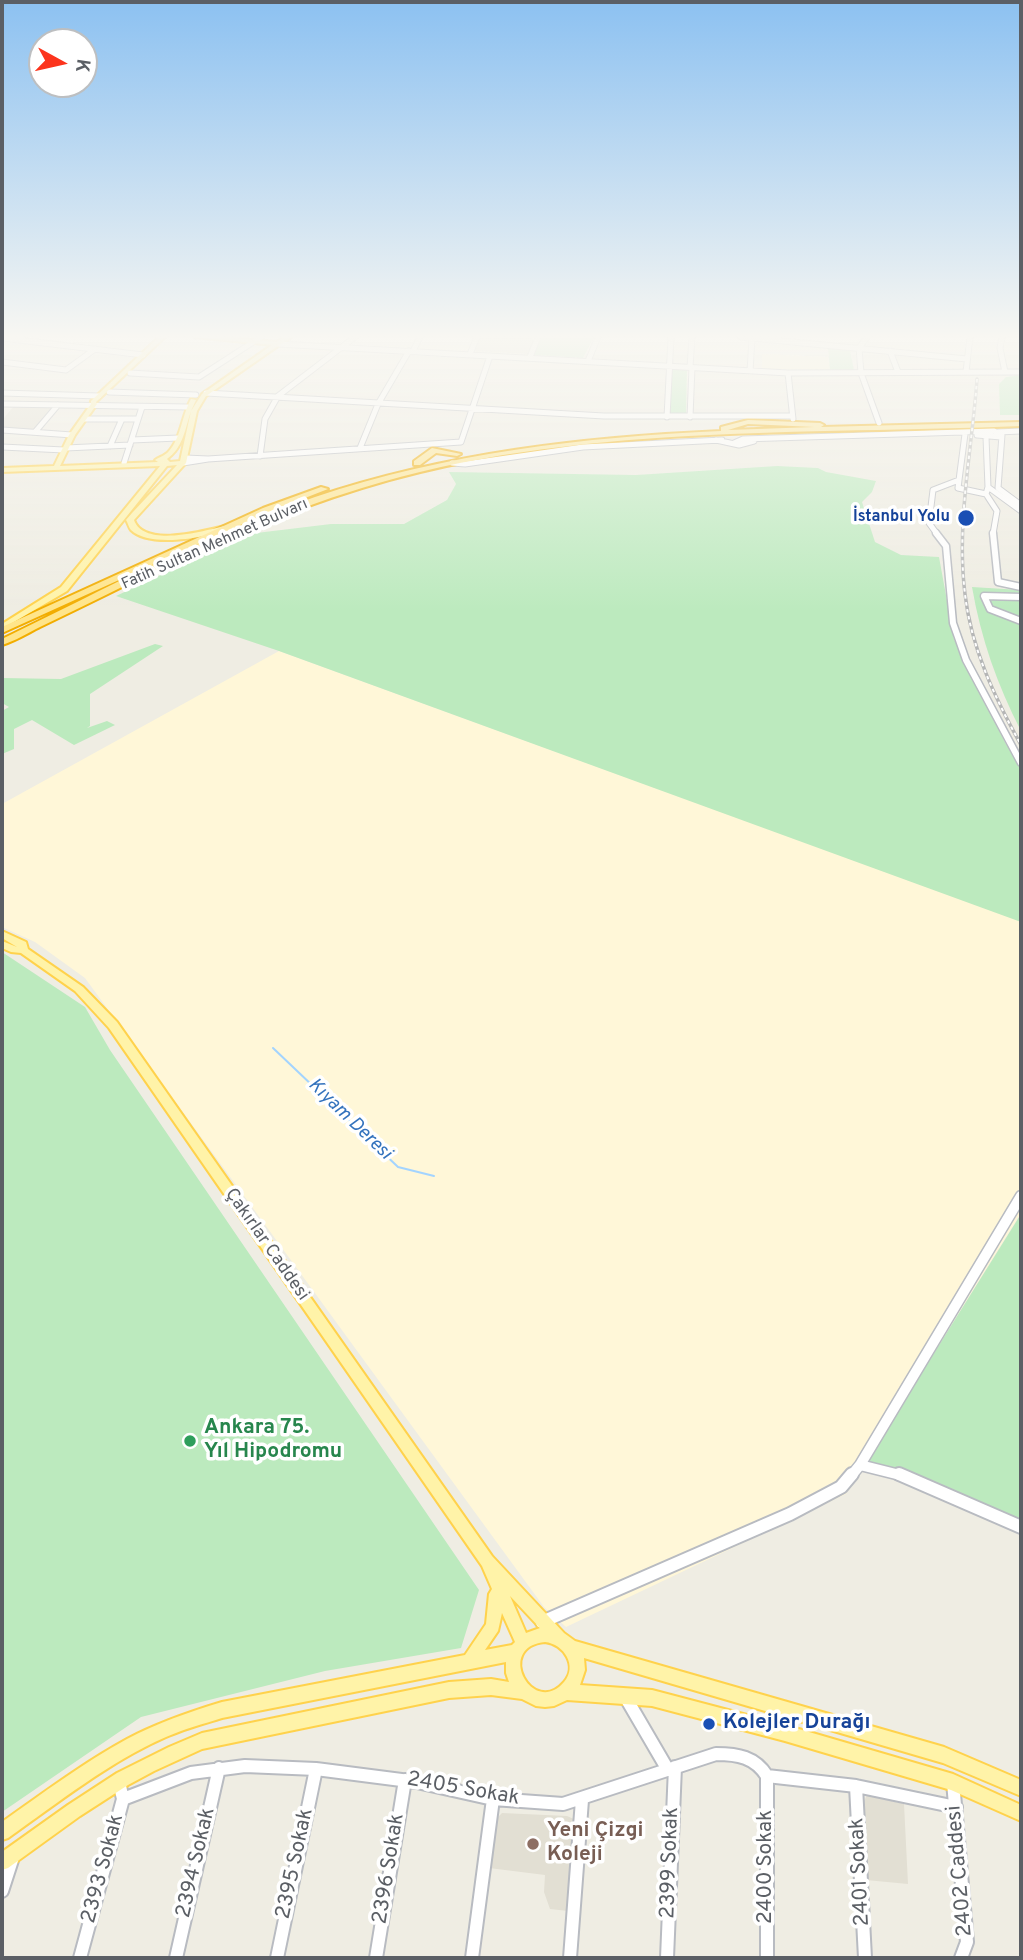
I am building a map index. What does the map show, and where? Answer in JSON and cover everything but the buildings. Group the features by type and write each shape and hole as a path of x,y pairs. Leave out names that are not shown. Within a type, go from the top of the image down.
{"highway":[{"name":"Fatih Sultan Mehmet Bulvarı","path":"2,629 225,528 307,495 417,463 457,454 587,436 737,428"},
{"name":"Fatih Sultan Mehmet Bulvarı","path":"2,642 256,524 361,486 452,463 582,445 999,434 1011,428"},
{"path":"417,463 434,447 457,454"}],"main road":[{"path":"57,465 76,428"},
{"path":"2,629 64,589 120,516 168,461 181,428"},
{"path":"191,428 185,460 134,514 130,520 132,528 145,535 166,537 225,528"},
{"path":"2,469 185,460"},
{"path":"2,469 168,461"},
{"path":"141,464 155,469 157,475"},
{"name":"Çakırlar Caddesi","path":"2,934 22,944 23,950"},
{"name":"Çakırlar Caddesi","path":"2,944 15,950 23,950 79,989 113,1025 487,1561 542,1622 566,1644"},
{"name":"Çakırlar Caddesi","path":"487,1561 520,1647"},
{"path":"470,1660 493,1626 497,1588"},
{"path":"2,1832 109,1756 178,1723 222,1710 470,1660 520,1647 540,1635 944,1755 1021,1788"},
{"path":"566,1644 578,1668 576,1677 566,1692"},
{"path":"520,1647 512,1668 514,1677 526,1692"},
{"path":"8,1857 119,1779 163,1756 223,1735 449,1690 491,1687 526,1692 546,1699 566,1692 652,1699 785,1733 953,1782 1021,1813"}],"street":[{"path":"35,432 38,428"},
{"path":"110,446 118,428"},
{"path":"124,463 135,428"},
{"path":"260,456 264,428"},
{"path":"360,448 368,428"},
{"path":"185,460 360,448 434,447 461,442 466,428"},
{"path":"2,430 72,435"},
{"path":"452,463 465,464 582,445 1021,433"},
{"path":"958,488 965,434"},
{"path":"982,434 987,491 997,511 993,532 998,582 1005,586 1021,587"},
{"path":"999,434 998,488 1021,505"},
{"path":"2,449 65,449 178,438"},
{"path":"959,480 933,490 929,523 946,546 953,623 970,670 988,696 998,724 1017,750 1021,763"},
{"path":"938,489 987,491 1021,511"},
{"path":"1021,597 985,596 990,609 1021,621"},
{"path":"542,1622 790,1514 841,1487 860,1465 1021,1196"},
{"path":"860,1465 902,1475 1021,1527"},
{"path":"625,1695 672,1768"},
{"name":"2405 Sokak","path":"123,1799 165,1780 219,1768 316,1769 405,1780 492,1799 563,1804 716,1754 733,1754 758,1762 767,1776"},
{"name":"2394 Sokak","path":"176,1958 219,1768"},
{"name":"2399 Sokak","path":"667,1958 672,1768"},
{"name":"2395 Sokak","path":"277,1958 316,1769"},
{"path":"767,1776 856,1786 956,1807"},
{"name":"2400 Sokak","path":"767,1776 767,1958"},
{"name":"2393 Sokak","path":"80,1958 123,1799 119,1779"},
{"name":"2396 Sokak","path":"376,1958 405,1780"},
{"name":"2402 Caddesi","path":"953,1782 967,1941 961,1958"},
{"name":"2401 Sokak","path":"856,1786 865,1958"},
{"path":"472,1958 492,1799"},
{"path":"570,1958 582,1800"},
{"path":"2,1891 8,1857"}],"shaded area":[{"path":"2,428 35,428 34,430"},
{"path":"279,651 1021,921 1021,1213 846,1494 566,1627 544,1607 85,978 35,942 2,927 2,804"},
{"path":"867,1795 904,1804 908,1884 866,1880 863,1803"},
{"name":"Yeni Çizgi Koleji","path":"502,1813 567,1816 576,1820 568,1911 550,1909 544,1892 545,1875 489,1868 495,1820"}],"green space":[{"path":"777,466 818,468 826,472 876,481 872,492 862,502 875,542 901,555 939,557 954,639 1006,744 1021,767 1021,922 279,651 116,596 248,534 331,524 404,524 447,500 456,484 449,472 636,475"},
{"path":"972,587 1021,590 1021,731 991,661"},
{"path":"155,644 163,646 90,694 90,726 87,728 107,721 115,725 74,745 32,720 14,729 14,749 2,754 2,711 9,707 2,703 2,678 61,679"},
{"name":"Ankara 75. Yıl Hipodromu","path":"2,952 85,1007 110,1050 479,1590 461,1648 325,1671 141,1717 2,1812"},
{"path":"1021,1214 1021,1522 864,1465"}],"waterway":[{"name":"Kıyam Deresi","path":"273,1048 398,1167 434,1176"}],"railway":[{"path":"972,428 962,540 968,614 978,653 1021,745"}],"place":[{"name":"İstanbul Yolu","path":"966,518"},
{"name":"Ankara 75. Yıl Hipodromu","path":"190,1441"},
{"name":"Kolejler Durağı","path":"709,1724"},
{"name":"Yeni Çizgi Koleji","path":"533,1844"}]}
